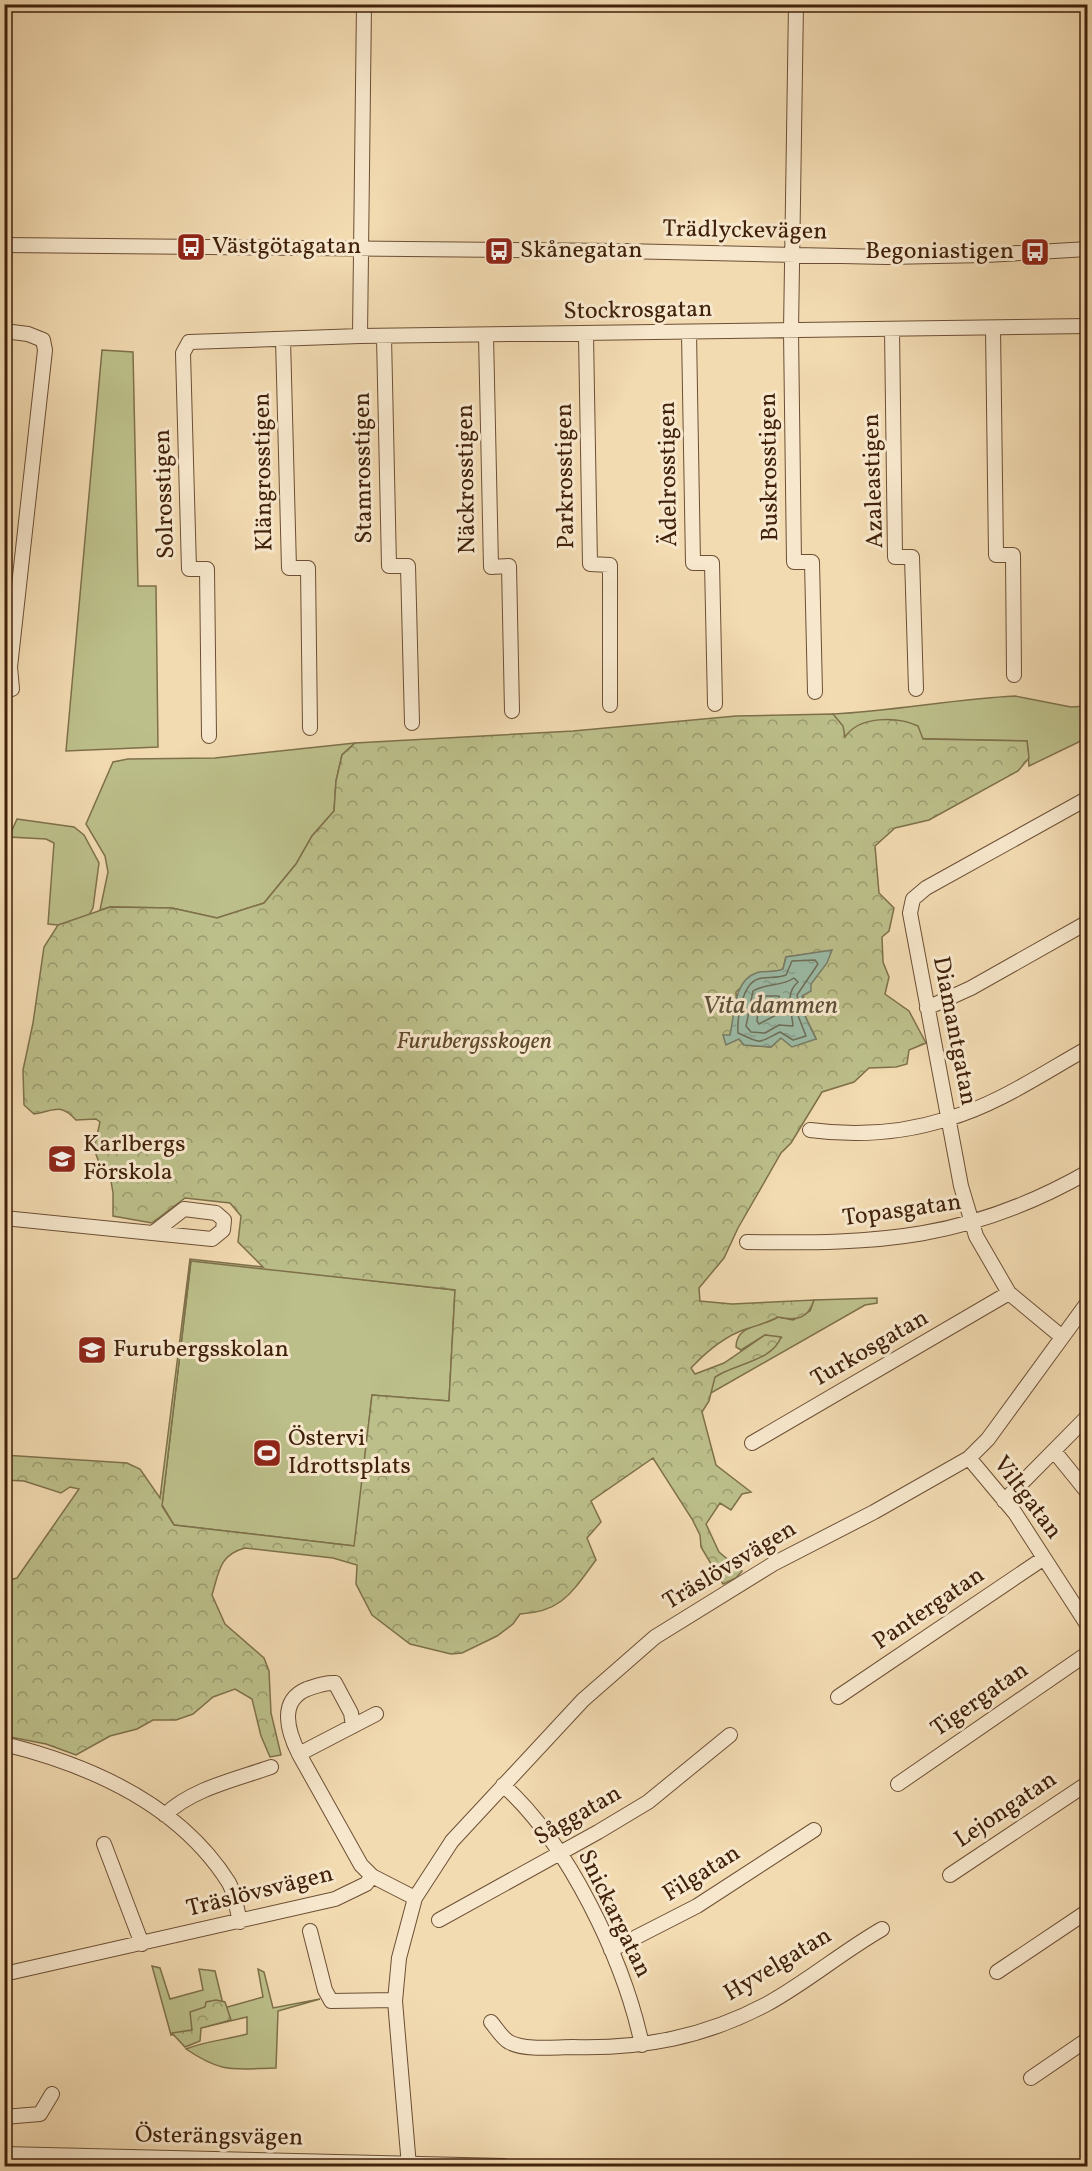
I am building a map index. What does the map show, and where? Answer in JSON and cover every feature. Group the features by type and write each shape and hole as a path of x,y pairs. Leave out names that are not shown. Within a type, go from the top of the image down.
{"street":[{"path":"360,336 364,4"},
{"path":"791,331 794,255 796,4"},
{"name":"Trädlyckevägen","path":"4,245 794,255 986,255 1088,249"},
{"name":"Stockrosgatan","path":"189,342 360,336 1088,326"},
{"path":"993,328 996,555 1013,555 1014,675"},
{"name":"Azaleastigen","path":"892,329 895,558 912,557 916,689"},
{"path":"4,331 28,334 43,340 45,357 9,667 12,689"},
{"name":"Buskrosstigen","path":"791,331 794,562 812,562 815,692"},
{"name":"Ädelrosstigen","path":"689,333 693,563 712,563 715,704"},
{"name":"Parkrosstigen","path":"586,334 590,564 610,565 610,705"},
{"name":"Näckrosstigen","path":"486,335 491,567 509,566 512,711"},
{"name":"Stamrosstigen","path":"384,337 389,566 408,566 412,723"},
{"name":"Klängrosstigen","path":"283,339 289,568 308,568 310,728"},
{"name":"Solrosstigen","path":"189,342 183,353 189,569 207,569 208,736"},
{"name":"Diamantgatan","path":"1062,1337 1009,1293 982,1250 972,1224 948,1119 910,918 913,899 926,888 1088,798"},
{"path":"927,1008 971,988 1088,921"},
{"path":"810,1130 864,1133 948,1119 1016,1088 1088,1048"},
{"name":"Topasgatan","path":"747,1242 842,1243 915,1236 972,1224 1047,1194 1088,1173"},
{"path":"4,1218 153,1233"},
{"name":"Turkosgatan","path":"752,1443 1009,1293"},
{"name":"Träslövsvägen","path":"409,2165 395,2000 399,1958 415,1898 452,1841 583,1700 655,1637 773,1564 874,1512 969,1458 988,1439 1088,1302"},
{"path":"1004,1501 1088,1416"},
{"path":"1054,1451 1088,1493"},
{"name":"Viltgatan","path":"969,1458 1015,1513 1088,1626"},
{"name":"Pantergatan","path":"838,1697 1044,1558"},
{"name":"Tigergatan","path":"898,1784 1088,1653"},
{"path":"353,1726 351,1713 335,1683 327,1682 303,1691 292,1698 288,1708 289,1733 361,1865 372,1876 415,1898"},
{"path":"299,1754 376,1714"},
{"name":"Såggatan","path":"439,1920 560,1854 648,1802 729,1735"},
{"path":"4,1744 82,1766 108,1779 165,1815 201,1849 230,1885 240,1922"},
{"path":"165,1815 175,1805 195,1795 271,1767"},
{"name":"Lejongatan","path":"950,1875 1088,1783"},
{"name":"Snickargatan","path":"503,1785 524,1804 560,1854 611,1950 624,1980 642,2045"},
{"name":"Filgatan","path":"611,1950 697,1906 814,1830"},
{"path":"104,1844 142,1944"},
{"name":"Träslövsvägen","path":"4,1974 335,1899 366,1884 372,1876"},
{"path":"997,1972 1088,1911"},
{"name":"Hyvelgatan","path":"491,2022 504,2038 516,2045 596,2048 642,2045 713,2029 768,2003 882,1929"},
{"name":"Träslövsvägen","path":"310,1931 325,1990 332,2001 395,2000"},
{"path":"1031,2078 1088,2039"},
{"path":"4,2117 40,2114 52,2094"},
{"name":"Österängsvägen","path":"4,2154 504,2166"},
{"name":"Österängsvägen","path":"4,2162 179,2166"}],"green space":[{"path":"102,350 133,352 138,586 156,586 158,747 66,751"},
{"path":"1015,696 1071,707 1087,706 1087,738 1029,766 1027,741 845,737 833,714 969,700"},
{"name":"Furubergsskogen","path":"833,714 843,726 845,737 859,725 869,722 900,721 918,726 923,739 1027,741 1029,758 1018,771 929,820 895,828 875,846 879,893 894,908 889,931 882,937 883,962 889,977 885,994 909,1011 926,1043 909,1050 907,1064 896,1067 869,1068 854,1082 822,1092 791,1143 781,1153 738,1228 724,1258 699,1288 700,1301 732,1304 814,1300 809,1311 801,1317 791,1319 778,1317 723,1340 691,1368 695,1374 724,1363 765,1335 781,1337 777,1345 762,1357 715,1377 709,1401 702,1412 716,1465 751,1492 742,1494 731,1510 720,1503 706,1524 719,1552 742,1571 736,1578 723,1584 701,1547 700,1535 692,1519 653,1458 591,1501 601,1522 587,1538 596,1560 572,1591 546,1609 520,1614 513,1624 497,1636 462,1653 451,1654 410,1644 372,1615 356,1584 357,1565 333,1558 245,1548 236,1551 225,1560 212,1595 225,1624 264,1658 269,1671 271,1713 281,1755 270,1757 261,1736 252,1699 235,1689 213,1697 193,1714 176,1720 153,1720 137,1729 110,1736 76,1755 46,1744 5,1736 5,1581 17,1578 79,1489 70,1487 61,1493 24,1481 5,1480 4,1455 127,1463 140,1469 160,1498 190,1259 263,1267 238,1242 241,1216 230,1203 185,1198 152,1223 113,1216 113,1193 109,1169 101,1168 94,1149 100,1122 96,1119 76,1120 61,1109 34,1114 24,1105 23,1070 33,1023 44,947 58,925 110,907 172,908 217,918 264,903 296,864 312,836 334,811 336,781 342,755 355,743 573,731 736,716","holes":["831,951 803,997 804,1013 816,1039 781,1038 771,1047 744,1045 739,1039 730,1035 737,1006 736,992 757,973 772,973 783,969 786,957","191,1261 455,1290 449,1401 372,1395 354,1546 174,1525 162,1506"]},
{"path":"355,743 342,755 336,781 334,811 312,836 296,864 264,903 217,918 172,908 110,907 100,910 108,872 105,856 86,824 113,762 128,759 215,758"},
{"path":"17,819 74,827 84,835 99,863 93,908 89,915 58,925 48,924 54,843 46,839 9,837"},
{"name":"Östervi Idrottsplats","path":"191,1260 455,1290 449,1401 372,1395 355,1546 174,1525 162,1505"},
{"path":"877,1298 877,1303 865,1305 711,1393 708,1388 715,1377 781,1338 765,1335 741,1350 736,1347 737,1340 745,1330 778,1317 793,1320 810,1311 814,1300"},
{"path":"152,1966 160,1968 170,1999 203,1990 199,1969 215,1971 224,2008 263,1997 258,1969 264,1972 273,2008 320,1999 278,2011 276,2068 229,2068 210,2063 186,2049 247,2034 247,2017 171,2035"},
{"path":"216,2000 225,2002 231,2020 201,2028 200,2041 185,2047 172,2033 192,2030 190,2012 205,2007 206,2002"}],"water":[{"name":"Vita dammen","path":"832,950 827,963 811,984 811,991 802,996 806,1005 803,1012 816,1039 792,1047 781,1038 771,1047 744,1045 739,1039 726,1045 723,1035 730,1035 736,999 748,977 759,972 783,969 786,957"}],"place":[{"name":"Västgötagatan","path":"191,247"},
{"name":"Skånegatan","path":"499,251"},
{"name":"Begoniastigen","path":"1035,252"},
{"name":"Karlbergs Förskola","path":"62,1159"},
{"name":"Furubergsskolan","path":"92,1350"},
{"name":"Östervi Idrottsplats","path":"267,1453"}]}
